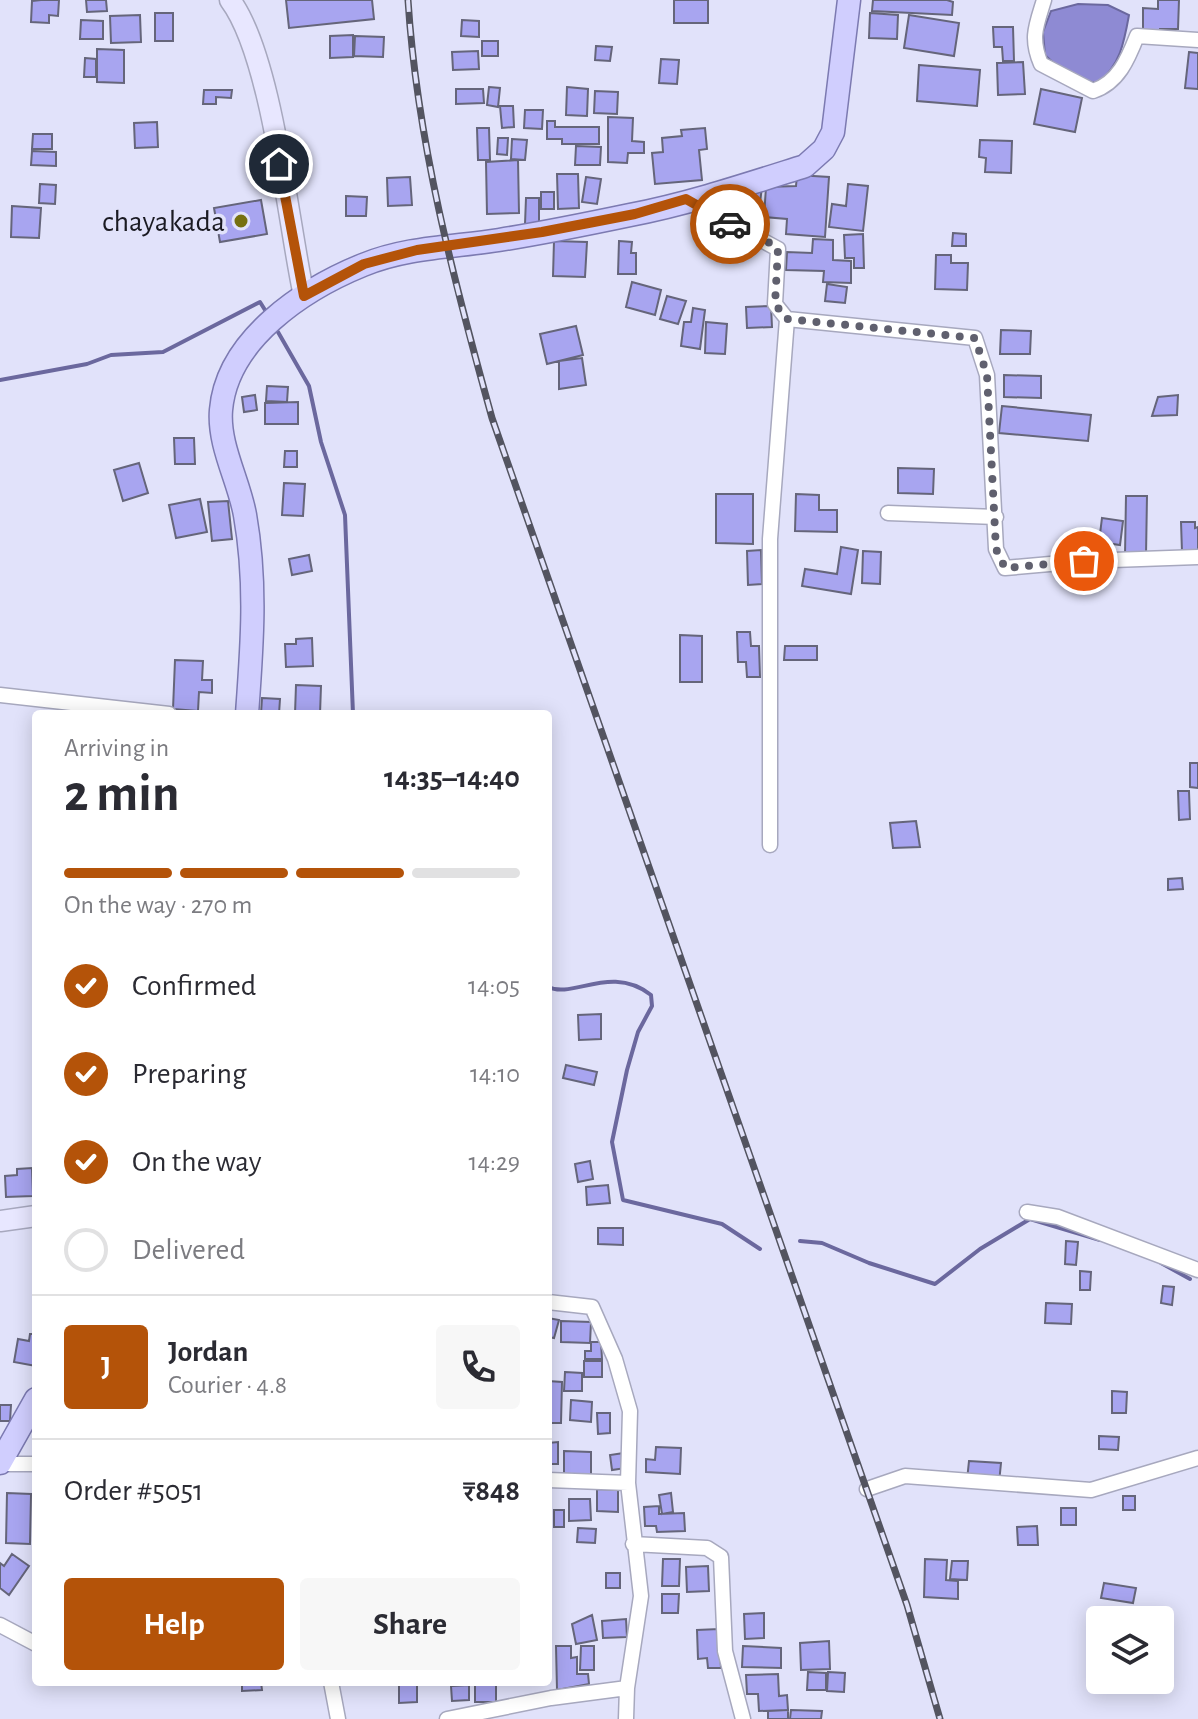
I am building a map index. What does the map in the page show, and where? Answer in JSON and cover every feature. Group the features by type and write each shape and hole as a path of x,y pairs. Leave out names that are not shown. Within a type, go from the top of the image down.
{"main road":[{"path":"247,710 255,611 253,568 245,512 226,445 221,411 228,379 265,326 304,296 364,264 417,250 542,232 635,214 805,166 824,149 833,132 849,0"},
{"path":"0,1463 32,1406"}],"street":[{"path":"230,0 241,14 257,64 304,296"},
{"path":"1044,0 1033,28 1033,47 1041,64 1093,91 1107,87 1126,63 1137,36 1198,40"},
{"path":"686,199 778,249 775,304 787,319 770,539 770,845"},
{"path":"787,319 975,338 987,375 996,549 1005,568 1084,561 1198,557"},
{"path":"888,513 996,517"},
{"path":"0,695 133,710"},
{"path":"1027,1212 1058,1217 1198,1270"},
{"path":"0,1221 32,1217"},
{"path":"552,1302 592,1307 615,1359 630,1411 628,1483 641,1596 627,1688 626,1719"},
{"path":"867,1489 905,1476 1091,1490 1198,1458"},
{"path":"0,1463 32,1464"},
{"path":"552,1480 628,1483"},
{"path":"633,1544 707,1548 721,1557 725,1651 743,1719"},
{"path":"0,1625 32,1642"},
{"path":"332,1686 338,1719"},
{"path":"447,1719 551,1698 627,1688"}],"shaded area":[{"path":"1078,4 1108,5 1129,15 1116,61 1098,83 1069,74 1045,55 1043,32 1051,11"}],"building":[{"path":"59,0 58,16 49,15 49,23 31,22 32,1"},
{"path":"86,0 106,0 107,11 87,12"},
{"path":"286,0 372,0 374,19 289,28"},
{"path":"674,0 708,0 708,23 674,23"},
{"path":"873,0 947,0 953,2 952,15 872,11"},
{"path":"1158,0 1179,0 1178,29 1160,29 1159,35 1143,35 1143,8 1158,9"},
{"path":"155,13 173,13 173,41 155,41"},
{"path":"870,13 898,15 897,39 869,38"},
{"path":"140,15 141,42 111,43 110,16"},
{"path":"909,15 959,23 954,56 904,48"},
{"path":"81,20 103,21 103,39 80,39"},
{"path":"462,20 479,21 479,37 461,36"},
{"path":"993,27 1013,27 1014,61 1003,61 1002,47 994,47"},
{"path":"353,35 353,57 330,58 330,36"},
{"path":"355,36 384,37 383,57 354,56"},
{"path":"482,41 498,41 498,56 482,56"},
{"path":"596,46 612,47 610,61 595,60"},
{"path":"97,49 124,50 124,83 97,82"},
{"path":"478,51 479,69 453,70 452,52"},
{"path":"1189,52 1198,53 1198,89 1185,88"},
{"path":"85,58 96,59 96,77 84,77"},
{"path":"661,59 679,60 677,84 659,83"},
{"path":"1023,62 1025,94 998,95 997,63"},
{"path":"919,65 980,70 977,106 917,101"},
{"path":"489,87 500,88 498,107 487,105"},
{"path":"567,87 588,89 587,116 566,115"},
{"path":"456,89 483,89 484,103 456,104"},
{"path":"1041,89 1082,98 1075,132 1034,124"},
{"path":"204,90 232,90 231,98 216,97 216,104 203,104"},
{"path":"595,91 618,92 617,114 594,113"},
{"path":"500,106 513,106 514,127 502,128"},
{"path":"525,110 543,110 542,129 524,128"},
{"path":"608,117 633,118 632,141 644,142 644,153 628,153 627,163 608,162"},
{"path":"547,121 555,121 555,127 599,127 599,144 562,144 562,139 547,139"},
{"path":"157,122 158,147 135,148 134,123"},
{"path":"477,128 489,128 490,160 478,160"},
{"path":"705,128 707,149 699,150 702,180 655,184 652,153 663,152 662,138 682,136 681,130"},
{"path":"33,134 52,134 52,149 32,149"},
{"path":"498,138 508,138 507,155 497,154"},
{"path":"512,139 527,140 525,160 511,159"},
{"path":"980,140 1012,141 1011,173 985,172 986,158 979,157"},
{"path":"576,146 601,147 600,165 575,165"},
{"path":"32,151 56,152 56,166 31,165"},
{"path":"518,160 519,213 487,214 486,162"},
{"path":"557,174 578,174 579,208 558,209"},
{"path":"797,175 829,177 825,237 786,234 787,219 764,217 766,187 796,186"},
{"path":"410,177 412,205 388,206 387,178"},
{"path":"586,177 601,179 597,204 582,202"},
{"path":"40,184 56,185 55,204 39,203"},
{"path":"848,184 868,186 863,231 829,227 832,204 846,206"},
{"path":"748,185 762,187 758,218 722,213 725,193 746,196"},
{"path":"541,192 554,192 554,209 541,209"},
{"path":"346,196 367,197 366,216 346,216"},
{"path":"526,198 539,198 539,225 525,224"},
{"name":"chayakada","path":"261,200 267,234 220,242 214,208"},
{"path":"12,206 41,208 39,238 11,237"},
{"path":"953,233 966,234 966,246 952,246"},
{"path":"863,234 864,268 854,268 854,258 845,258 844,235"},
{"path":"813,239 833,240 833,260 851,261 851,283 823,282 824,271 786,270 787,252 812,253"},
{"path":"554,241 587,242 585,277 553,276"},
{"path":"619,241 632,242 631,253 636,253 636,274 618,274"},
{"path":"936,255 951,255 951,263 968,263 967,290 935,289"},
{"path":"632,282 661,290 655,315 626,307"},
{"path":"827,284 847,287 845,303 825,301"},
{"path":"667,296 686,301 678,324 660,319"},
{"path":"771,306 772,327 747,328 746,307"},
{"path":"693,308 705,310 700,349 681,346 684,322 691,322"},
{"path":"706,322 727,324 725,354 705,353"},
{"path":"576,326 583,355 547,364 540,334"},
{"path":"1001,330 1031,331 1030,354 1000,354"},
{"path":"582,358 586,385 559,389 559,361"},
{"path":"1004,375 1041,376 1041,398 1004,397"},
{"path":"267,386 288,387 287,402 266,401"},
{"path":"255,395 257,410 244,412 242,397"},
{"path":"1178,395 1177,415 1152,416 1158,397"},
{"path":"298,402 298,424 265,424 265,403"},
{"path":"1002,406 1091,415 1088,441 999,433"},
{"path":"174,438 194,438 195,464 175,464"},
{"path":"285,451 297,451 297,467 284,467"},
{"path":"139,463 148,493 123,501 114,470"},
{"path":"898,468 934,469 933,494 898,493"},
{"path":"284,483 305,484 303,516 282,515"},
{"path":"716,494 753,494 753,544 716,543"},
{"path":"796,494 819,495 819,510 837,510 837,532 795,531"},
{"path":"1126,496 1147,496 1146,555 1125,555"},
{"path":"200,499 207,532 176,538 169,505"},
{"path":"228,501 232,539 212,541 208,502"},
{"path":"1102,518 1123,521 1120,545 1099,542"},
{"path":"1181,522 1195,522 1195,528 1198,527 1198,552 1182,552"},
{"path":"841,547 858,550 851,594 802,586 805,569 837,574"},
{"path":"761,550 762,584 748,585 747,551"},
{"path":"863,551 881,552 880,584 862,583"},
{"path":"309,555 312,571 292,575 289,559"},
{"path":"737,632 750,632 751,646 759,646 760,677 747,677 746,662 738,662"},
{"path":"680,635 702,636 702,682 680,682"},
{"path":"312,638 313,666 286,667 285,644 296,644 296,639"},
{"path":"785,646 817,646 817,660 784,660"},
{"path":"175,660 203,661 202,680 212,680 212,693 199,692 198,710 173,709"},
{"path":"296,685 321,686 320,710 295,710"},
{"path":"262,698 280,699 279,710 261,710"},
{"path":"1190,763 1198,763 1198,788 1190,787"},
{"path":"1178,791 1189,791 1190,819 1179,820"},
{"path":"916,821 920,847 893,848 890,823"},
{"path":"1182,878 1183,889 1168,890 1168,879"},
{"path":"601,1014 601,1039 579,1040 578,1015"},
{"path":"566,1065 597,1072 594,1085 563,1078"},
{"path":"590,1161 593,1179 578,1182 575,1164"},
{"path":"32,1168 32,1196 6,1197 5,1176 17,1175 17,1169"},
{"path":"608,1185 610,1203 587,1205 586,1187"},
{"path":"598,1228 623,1228 623,1245 598,1244"},
{"path":"1066,1241 1078,1242 1076,1265 1065,1264"},
{"path":"1080,1271 1091,1272 1090,1290 1080,1290"},
{"path":"1163,1286 1174,1287 1172,1305 1161,1303"},
{"path":"1046,1303 1072,1304 1071,1324 1045,1323"},
{"path":"552,1319 559,1320 552,1338"},
{"path":"561,1321 591,1322 590,1343 561,1342"},
{"path":"32,1334 32,1365 14,1362 18,1339 29,1341"},
{"path":"591,1342 601,1342 602,1359 585,1359 585,1351 591,1351"},
{"path":"584,1361 602,1361 602,1377 584,1377"},
{"path":"565,1372 582,1373 582,1391 564,1391"},
{"path":"552,1381 562,1382 561,1423 552,1423"},
{"path":"1112,1391 1127,1392 1126,1413 1112,1413"},
{"path":"571,1400 592,1402 591,1422 570,1420"},
{"path":"0,1405 11,1405 10,1421 0,1421"},
{"path":"597,1413 610,1413 610,1433 598,1434"},
{"path":"1099,1436 1119,1437 1118,1450 1099,1449"},
{"path":"558,1442 558,1464 552,1464 552,1443"},
{"path":"656,1447 681,1448 680,1474 646,1472 646,1459 655,1460"},
{"path":"564,1451 591,1452 591,1478 564,1478"},
{"path":"624,1453 626,1468 612,1470 610,1455"},
{"path":"969,1461 1001,1463 999,1483 967,1480"},
{"path":"597,1489 618,1490 618,1512 597,1511"},
{"path":"7,1493 31,1494 30,1544 6,1543"},
{"path":"671,1493 673,1512 662,1514 659,1495"},
{"path":"1123,1496 1135,1496 1135,1510 1123,1510"},
{"path":"569,1499 590,1499 591,1520 569,1521"},
{"path":"659,1506 659,1514 684,1513 685,1531 657,1532 656,1526 645,1526 644,1507"},
{"path":"1061,1508 1076,1508 1076,1525 1061,1525"},
{"path":"554,1510 564,1510 564,1527 554,1527"},
{"path":"1037,1526 1038,1545 1018,1545 1017,1527"},
{"path":"578,1528 596,1529 595,1543 577,1542"},
{"path":"12,1554 29,1566 9,1595 0,1588 0,1563 4,1566"},
{"path":"663,1559 680,1559 679,1586 662,1586"},
{"path":"925,1559 947,1560 946,1580 958,1581 958,1599 924,1597"},
{"path":"952,1561 968,1561 967,1580 950,1579"},
{"path":"708,1566 709,1591 687,1592 686,1567"},
{"path":"606,1573 620,1573 620,1588 606,1588"},
{"path":"1104,1583 1136,1588 1133,1603 1101,1598"},
{"path":"662,1594 679,1594 678,1613 662,1613"},
{"path":"764,1613 764,1638 745,1639 744,1614"},
{"path":"592,1615 597,1640 576,1644 572,1624"},
{"path":"626,1619 627,1637 603,1638 602,1621"},
{"path":"719,1629 721,1668 708,1668 707,1658 698,1659 697,1630"},
{"path":"829,1641 830,1669 801,1670 800,1643"},
{"path":"556,1646 571,1646 571,1658 577,1657 577,1674 588,1674 589,1684 557,1690"},
{"path":"581,1646 594,1646 594,1670 580,1670"},
{"path":"743,1646 781,1648 781,1668 742,1667"},
{"path":"808,1672 826,1673 826,1690 807,1690"},
{"path":"828,1672 845,1673 844,1692 827,1691"},
{"path":"778,1674 779,1696 787,1695 788,1710 759,1711 758,1694 747,1694 746,1675"},
{"path":"242,1686 262,1686 262,1690 242,1691"},
{"path":"399,1686 417,1686 417,1702 399,1703"},
{"path":"451,1686 469,1686 469,1700 452,1701"},
{"path":"475,1686 496,1686 496,1702 475,1702"},
{"path":"788,1710 788,1719 768,1719 768,1711"},
{"path":"791,1710 822,1711 821,1719 790,1719"}],"waterway":[{"path":"0,380 87,364 111,355 163,352 260,302 265,310"},
{"path":"278,332 309,386 321,442 345,515 353,710"},
{"path":"552,988 622,982 651,995 652,1006 638,1032 627,1070 612,1142 623,1200 722,1224 760,1249"},
{"path":"800,1241 822,1243 869,1263 935,1284 980,1249 1030,1219 1100,1240"},
{"path":"1161,1263 1190,1279"}],"railway":[{"path":"408,0 420,106 439,211 492,418 907,1605 940,1719"}],"way so far":[{"path":"730,224 760,236 778,249 775,304 787,319 975,338 982,350 987,375 996,549 1005,568 1084,561"}],"place":[{"name":"chayakada","path":"241,221"}],"route":[{"path":"279,164 304,296 364,264 417,250 542,232 635,214 686,199 718,220 730,224"}]}
